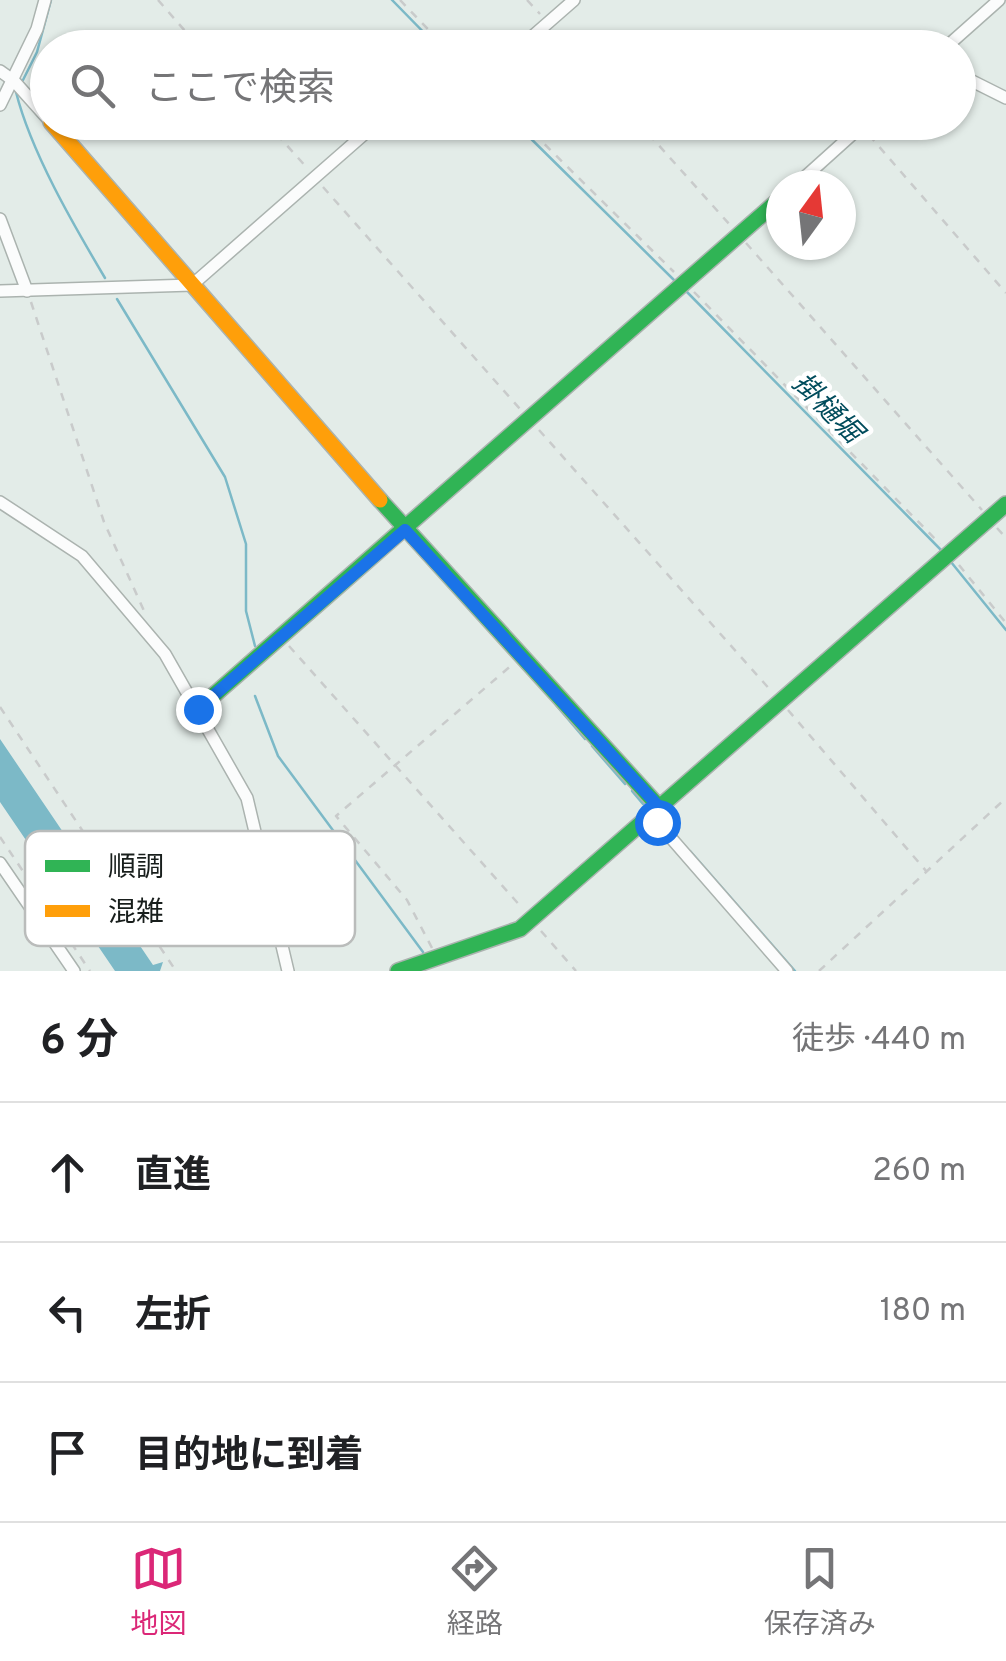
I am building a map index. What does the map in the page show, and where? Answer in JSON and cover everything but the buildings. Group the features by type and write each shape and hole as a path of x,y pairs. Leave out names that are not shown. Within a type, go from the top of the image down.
{"street":[{"path":"33,30 44,0"},
{"path":"540,30 574,0"},
{"path":"966,30 999,0"},
{"path":"0,105 30,37"},
{"path":"0,71 30,99"},
{"path":"976,83 1006,98"},
{"path":"66,140 405,530 522,656 788,971"},
{"path":"0,291 192,285 358,140"},
{"path":"813,170 847,140"},
{"path":"198,709 766,211"},
{"path":"0,219 27,291"},
{"path":"0,502 82,556 150,636 198,709 247,798 255,831"},
{"path":"398,971 520,929 532,920 1006,504"},
{"path":"0,863 25,899"},
{"path":"57,946 74,971"},
{"path":"282,946 288,971"}],"path":[{"path":"158,0 184,30"},
{"path":"400,0 429,30"},
{"path":"527,0 554,30"},
{"path":"282,140 927,872"},
{"path":"540,140 947,555 1006,623"},
{"path":"654,140 989,519"},
{"path":"877,140 1006,293"},
{"path":"27,291 104,522 144,606 150,636"},
{"path":"281,637 576,971"},
{"path":"349,831 336,816 522,656"},
{"path":"0,707 83,831"},
{"path":"819,971 1006,798"},
{"path":"0,837 25,874"},
{"path":"355,838 407,900 438,958"},
{"path":"73,946 90,971"},
{"path":"159,946 176,971"}],"water":[{"path":"0,739 62,831 25,831 25,839 0,802"},
{"path":"98,946 140,946 153,965 163,962 160,971 115,971"}],"waterway":[{"path":"43,30 51,0"},
{"name":"掛樋堀","path":"392,0 421,30"},
{"path":"23,80 30,66"},
{"path":"16,92 30,133"},
{"path":"33,140 105,278"},
{"name":"掛樋堀","path":"532,140 676,282"},
{"name":"掛樋堀","path":"686,291 943,552"},
{"path":"117,299 225,477 246,544 246,611 255,646"},
{"name":"掛樋堀","path":"951,562 1006,630"},
{"path":"255,696 278,756 333,831"},
{"path":"556,705 585,739"},
{"path":"592,746 625,784"},
{"path":"632,791 643,804"},
{"path":"690,851 795,971"},
{"path":"355,860 423,952"}],"traffic: fast":[{"path":"198,709 766,211"},
{"path":"380,500 660,808"},
{"path":"398,971 520,929 1006,504"}],"traffic: slow":[{"path":"67,140 380,500"}],"route":[{"path":"198,709 405,530 660,808 652,815 657,822"}]}
